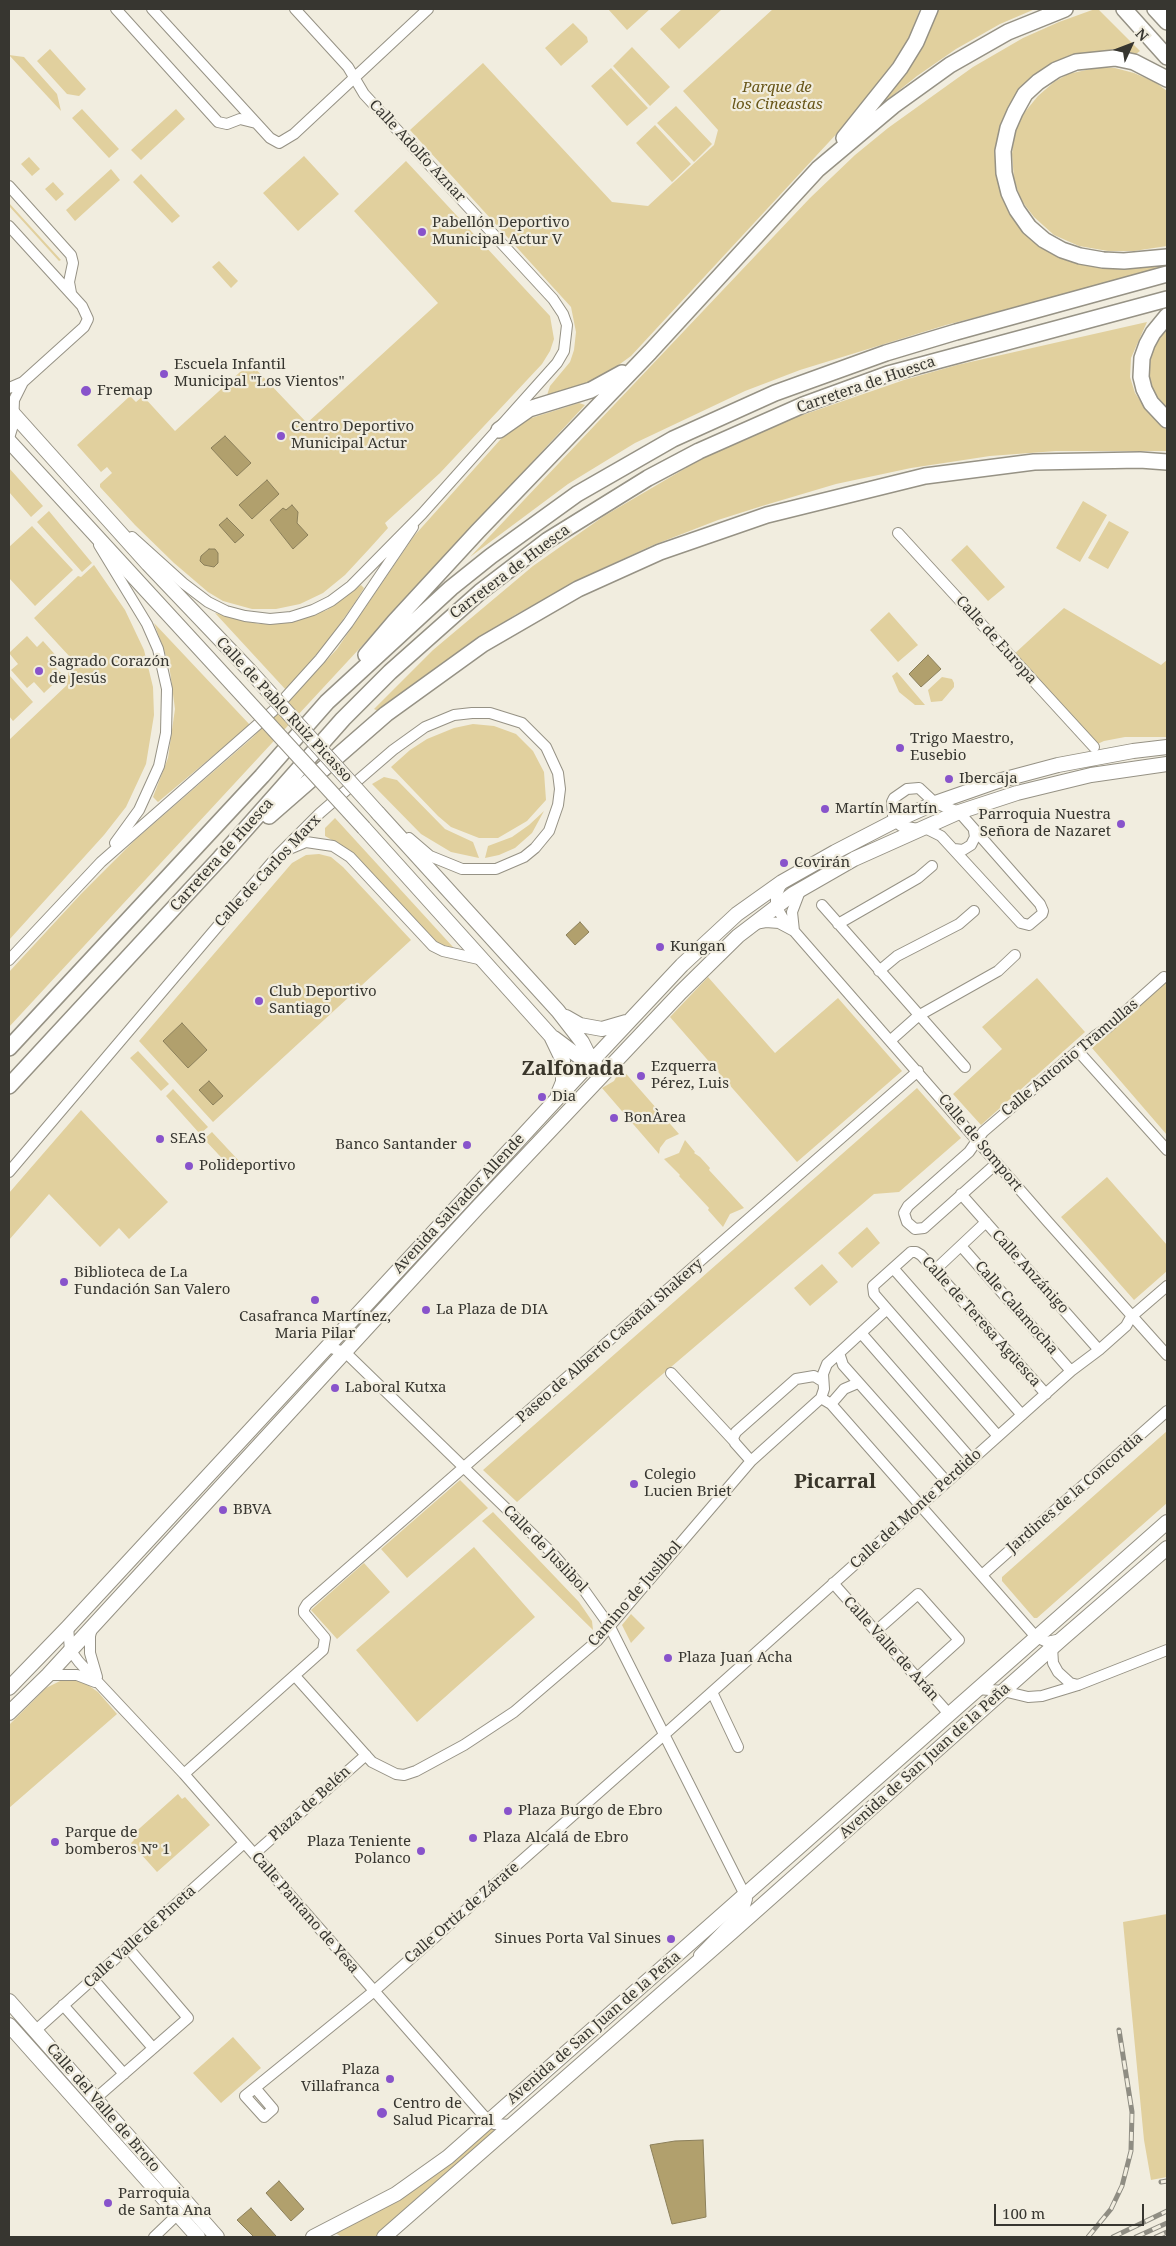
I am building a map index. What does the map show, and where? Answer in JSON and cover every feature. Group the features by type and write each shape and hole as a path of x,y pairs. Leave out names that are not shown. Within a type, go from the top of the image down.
{"highway":[{"path":"327,702 408,607 650,352 818,169 900,68 916,42 930,9"},
{"path":"818,169 892,106 950,64 1008,32 1065,9"},
{"path":"1124,9 1167,57"},
{"path":"1155,9 1167,22"},
{"path":"1167,79 1154,70 1134,62 1115,58 1076,62 1056,70 1038,82 1025,94 1008,128 1003,151 1004,172 1009,193 1017,210 1029,227 1044,240 1062,250 1080,256 1103,260 1124,261 1167,257"},
{"name":"Carretera de Huesca","path":"9,1048 262,776 327,702 451,588 491,556 577,494 673,438 775,393 886,353 1167,274"},
{"name":"Carretera de Huesca","path":"9,1086 220,858 343,720 441,625 480,592 548,540 648,478 747,428 803,404 888,374 1167,299"},
{"path":"1167,316 1153,333 1147,344 1142,358 1141,377 1144,389 1152,403 1167,420"},
{"path":"499,430 529,409 591,390 610,380 650,352"},
{"path":"1140,460 1167,456"},
{"path":"220,858 386,714 475,649 578,589 660,552 767,515 925,476 1034,462 1140,460 1167,462"}],"main road":[{"name":"Calle de Pablo Ruiz Picasso","path":"11,412 85,495 250,671 558,1011 582,1042 591,1062"},
{"name":"Calle de Pablo Ruiz Picasso","path":"9,440 364,828 551,1036 560,1051 564,1072 560,1091 553,1104"},
{"name":"Avenida Salvador Allende","path":"9,1688 68,1627 591,1062 706,941 737,914 782,882 835,852 935,803 998,781 1050,766 1125,752 1167,747"},
{"name":"Avenida Salvador Allende","path":"9,1713 48,1675 167,1543 580,1098 624,1054 700,972 752,925 802,889 854,859 959,812 1017,793 1091,775 1167,764"},
{"name":"Calle de Pablo Ruiz Picasso","path":"558,1011 580,1025 602,1029 617,1026 633,1018"},
{"name":"Calle de Pablo Ruiz Picasso","path":"551,1036 578,1056 591,1062"},
{"name":"Avenida Salvador Allende","path":"591,1062 604,1062 624,1054"},
{"name":"Avenida Salvador Allende","path":"580,1098 591,1062"},
{"name":"Avenida de San Juan de la Peña","path":"313,2237 383,2202 417,2181 489,2121 1167,1522"},
{"name":"Avenida de San Juan de la Peña","path":"384,2237 683,1975 1052,1647 1167,1548"},
{"name":"Calle del Valle de Broto","path":"9,2001 216,2237"},
{"name":"Calle del Valle de Broto","path":"9,2025 198,2237"}],"street":[{"path":"116,9 213,117 222,124 228,124 233,120 247,120 257,124"},
{"path":"152,9 274,142 283,142 428,9"},
{"name":"Calle Adolfo Aznar","path":"295,9 356,77 364,94 546,292 563,314 567,325 564,351 557,363 499,430"},
{"path":"233,120 236,106 234,97"},
{"path":"9,186 69,251 73,259 69,282 72,294"},
{"path":"9,226 72,294 86,312 88,319 86,325 23,382 9,388"},
{"path":"49,270 59,274 71,267"},
{"path":"9,440 12,429 11,412 14,400 23,382"},
{"path":"85,495 195,593 226,611 261,618 297,615 331,601 355,582 422,514 499,430"},
{"path":"9,960 101,862 273,712 320,659 348,623 422,514"},
{"path":"93,533 139,610 154,640 163,667 168,704 164,748 153,782 134,818 101,862"},
{"name":"Calle de Europa","path":"898,533 1094,747"},
{"name":"Calle de Carlos Marx","path":"9,1172 279,854 320,813 393,750 425,727 454,715 490,713 522,723 546,747 558,773 560,789 558,805 549,831 530,853 502,868 471,870 442,862 418,847 379,814"},
{"path":"919,788 935,803 959,812 1040,904 1043,911 1042,914 1032,924 1025,925 1021,923 941,836 921,828 905,827 895,821 892,802 903,790 919,788"},
{"path":"954,849 963,850 971,845 975,837 974,831"},
{"path":"279,854 306,842 333,846 350,857 433,946 443,951 483,960"},
{"path":"838,924 918,878 932,866"},
{"path":"782,882 776,896 776,906 791,929"},
{"path":"791,929 795,901 802,889"},
{"path":"822,906 965,1067"},
{"path":"879,971 897,956 959,924 974,911"},
{"path":"752,925 772,922 791,929"},
{"name":"Calle de Somport","path":"791,929 891,1040 1131,1317 1167,1355"},
{"path":"891,1040 918,1016 998,970 1015,955"},
{"name":"Calle Antonio Tramullas","path":"961,1194 924,1228 919,1230 907,1222 904,1213 908,1206 969,1152 983,1132 1094,1036 1107,1028 1164,977"},
{"path":"1078,1051 1167,1150"},
{"name":"Paseo de Alberto Casañal Shakery","path":"295,1676 323,1650 325,1638 304,1612 307,1604 918,1072"},
{"path":"961,1194 997,1163"},
{"name":"Calle Anzánigo","path":"961,1194 1100,1350"},
{"path":"935,1270 986,1222"},
{"name":"Calle Calamocha","path":"961,1246 1071,1371"},
{"name":"Calle de Teresa Agüesca","path":"893,1268 914,1251 918,1252 1046,1394"},
{"path":"998,1436 874,1294 872,1289 893,1268 1022,1415"},
{"name":"Calle del Monte Perdido","path":"665,1734 1071,1371 1100,1350 1126,1326 1131,1317 1167,1286"},
{"path":"887,1309 825,1367 822,1382 824,1389 821,1398 831,1404 1036,1637 1046,1642 1063,1638"},
{"path":"861,1333 972,1460"},
{"path":"327,1347 345,1352"},
{"name":"Calle de Juslibol","path":"345,1352 567,1569 609,1625 746,1893"},
{"path":"839,1352 840,1362 946,1482"},
{"path":"671,1372 751,1461"},
{"path":"734,1441 736,1432 796,1379 814,1376 822,1382"},
{"path":"831,1404 844,1389 858,1383"},
{"name":"Camino de Juslibol","path":"295,1676 378,1767 396,1774 410,1773 464,1745 514,1712 594,1643 751,1461 821,1398"},
{"name":"Jardines de la Concordia","path":"982,1575 1167,1411"},
{"path":"160,1526 164,1531 167,1543"},
{"name":"Calle Valle de Arán","path":"833,1584 949,1714"},
{"path":"876,1631 918,1594 959,1640 917,1678"},
{"name":"Calle Pantano de Yesa","path":"96,1622 90,1636 90,1656 95,1673 104,1688"},
{"path":"68,1627 70,1650"},
{"path":"1052,1647 1053,1663 1058,1672 1070,1682 1078,1685"},
{"name":"Calle Pantano de Yesa","path":"70,1650 184,1774 373,1992 489,2121"},
{"path":"978,1689 1036,1697 1078,1685 1167,1650"},
{"name":"Calle Pantano de Yesa","path":"48,1675 77,1675 86,1677 104,1688"},
{"path":"184,1774 295,1676"},
{"path":"712,1692 738,1746"},
{"name":"Calle Ortiz de Zárate","path":"256,2089 373,1992 665,1734"},
{"name":"Plaza de Belén","path":"254,1854 366,1755"},
{"name":"Calle Valle de Pineta","path":"36,2030 244,1843"},
{"name":"Avenida de San Juan de la Peña","path":"683,1975 707,1944 746,1906 748,1898 746,1893"},
{"path":"95,2099 188,2018 128,1948"},
{"path":"93,1979 153,2048"},
{"path":"63,2005 124,2074"},
{"path":"489,2121 496,2125 512,2125"},
{"path":"154,2237 178,2214"}],"green space":[{"path":"608,9 650,9 627,30"},
{"path":"682,9 721,10 679,49 660,29"},
{"name":"Parque de los Cineastas","path":"773,9 920,9 906,46 878,89 631,356 598,380 546,398 550,386 570,362 574,350 576,332 571,307 410,130 483,63 612,202 648,206 714,145 718,130 683,91"},
{"path":"936,9 1035,9 1000,24 956,49 887,100 885,97"},
{"path":"1098,9 1140,51 1133,56 1108,52 1074,57 1016,96 1004,116 998,136 996,160 1001,188 1056,254 1167,261 1167,268 946,325 800,370 745,391 635,443 568,484 470,557 810,198 855,155 888,128 973,67 1023,38"},
{"path":"573,23 587,37 588,42 561,66 545,48"},
{"path":"632,47 670,87 650,106 613,66"},
{"path":"50,49 86,89 79,96 67,94 37,61"},
{"path":"9,55 24,57 57,94 61,111"},
{"path":"1100,67 1115,68 1134,73 1155,82 1167,91 1167,246 1134,251 1108,251 1079,246 1054,235 1034,217 1021,200 1014,179 1012,154 1015,132 1024,113 1038,96 1054,82 1068,74"},
{"path":"611,68 648,108 627,126 591,86"},
{"path":"676,106 712,144 694,162 657,123"},
{"path":"82,109 119,149 109,158 72,118"},
{"path":"176,109 185,119 141,160 131,150"},
{"path":"655,125 691,164 672,182 636,143"},
{"path":"304,156 339,194 298,231 263,193"},
{"path":"29,157 40,169 32,176 21,164"},
{"name":"Centro Deportivo Municipal Actur","path":"406,161 550,316 554,339 550,351 542,364 440,473 385,523 388,528 345,575 323,593 300,604 276,609 252,609 223,601 208,592 174,563 135,525 100,487 100,484 112,473 107,467 101,472 77,445 130,396 136,402 143,396 175,431 250,363 307,423 438,303 354,211"},
{"path":"111,169 120,180 75,221 66,210"},
{"path":"141,174 180,216 172,223 133,182"},
{"path":"53,182 64,194 56,201 45,189"},
{"path":"9,203 61,260 59,261 9,206"},
{"path":"219,261 238,281 231,288 212,267"},
{"path":"1167,320 1167,415 1144,389 1147,344"},
{"path":"1147,322 1131,358 1130,377 1135,393 1146,409 1167,430 1167,451 1056,451 990,456 911,468 836,484 718,520 651,546 595,572 515,615 430,672 378,711 374,709 433,650 533,566 604,516 708,455 791,419 904,380 957,365"},
{"path":"579,403 585,405 9,1027 9,972 81,894 135,840 252,738 337,649 414,536 512,428 525,420"},
{"path":"9,468 43,506 31,517 9,492"},
{"path":"1083,501 1107,515 1080,562 1056,548"},
{"path":"49,511 92,563 82,572 37,522"},
{"path":"1109,521 1129,532 1108,569 1088,558"},
{"path":"32,526 73,570 35,606 9,578 9,547"},
{"path":"967,545 1005,587 988,601 951,560"},
{"path":"94,565 125,610 144,650 153,687 154,715 146,764 126,807 104,835 9,940 9,740 67,685 70,657 34,618 78,576 81,577"},
{"path":"361,585 364,588 328,641 286,690 215,613 259,624 294,622 327,610"},
{"path":"1064,608 1161,665 1167,660 1167,737 1125,737 1104,741 1093,746 1012,656"},
{"path":"889,612 918,645 898,662 870,630"},
{"path":"154,623 250,725 158,802 153,797 168,758 175,709 169,664"},
{"path":"27,636 37,647 43,641 59,659 53,665 63,675 44,693 34,682 27,688 11,670 18,664 9,653"},
{"path":"897,672 925,705 915,705 899,692 892,676"},
{"path":"9,675 33,702 13,721 9,716"},
{"path":"942,677 952,679 954,687 942,701 931,702 928,690"},
{"path":"473,724 494,726 516,734 533,751 544,772 546,800 527,821 498,838 479,838 451,827 391,767 410,750 427,739 454,728"},
{"path":"384,777 397,780 445,829 473,842 479,858 451,852 421,834 372,784"},
{"path":"544,811 532,833 515,848 499,855 485,858 488,846 512,837"},
{"path":"335,818 452,948 443,946 434,940 351,851 325,836 325,828"},
{"name":"Club Deportivo Santiago","path":"319,854 331,857 343,867 411,940 213,1122 139,1041 292,863 306,855"},
{"path":"708,977 775,1053 838,998 902,1071 797,1162 670,1017"},
{"path":"1037,978 1085,1032 981,1125 953,1094 1002,1049 982,1027"},
{"path":"1167,980 1167,1135 1092,1048"},
{"path":"138,1051 169,1084 161,1091 130,1058"},
{"path":"621,1068 679,1134 666,1140 660,1148 659,1154 602,1088 614,1081"},
{"path":"917,1088 961,1138 899,1192 874,1194 644,1390 517,1502 483,1470"},
{"path":"173,1089 208,1127 200,1134 166,1096"},
{"path":"81,1110 168,1202 129,1239 119,1228 100,1247 49,1194 9,1240 9,1193"},
{"path":"212,1132 240,1162 232,1169 204,1139"},
{"path":"685,1140 694,1153 710,1168 709,1170 744,1208 730,1214 723,1227 708,1210 709,1208 664,1159 679,1153"},
{"path":"1107,1177 1167,1245 1167,1271 1134,1300 1061,1217"},
{"path":"867,1227 880,1243 852,1268 838,1253"},
{"path":"822,1264 838,1282 810,1306 794,1288"},
{"path":"1167,1431 1167,1503 1037,1618 1034,1618 1002,1581 1002,1577"},
{"path":"460,1480 488,1508 407,1578 381,1549"},
{"path":"493,1512 579,1602 592,1621 593,1630 482,1521"},
{"path":"474,1547 535,1617 417,1722 356,1650"},
{"path":"364,1563 390,1592 337,1639 311,1610"},
{"path":"631,1614 645,1628 631,1643 622,1625"},
{"path":"64,1679 74,1679 85,1683 98,1692 117,1714 9,1808 9,1725 46,1688"},
{"path":"178,1794 182,1799 185,1797 210,1825 157,1872 131,1843 134,1840 131,1836"},
{"path":"1167,1914 1167,2177 1151,2180 1144,2140 1123,1922"},
{"path":"233,2037 261,2068 221,2103 193,2073"},
{"path":"489,2128 499,2133 378,2237 342,2237 335,2233"}],"shaded area":[{"path":"225,436 251,463 237,476 211,448"},
{"path":"267,480 279,494 252,519 239,505"},
{"path":"292,505 298,512 297,523 308,535 293,549 270,520 283,508 286,510"},
{"path":"227,518 244,535 235,543 219,525"},
{"path":"209,549 215,549 218,553 218,563 214,567 204,565 200,561 201,556"},
{"path":"928,655 941,669 921,687 909,674"},
{"path":"580,922 589,932 575,945 566,935"},
{"path":"182,1023 207,1050 188,1068 163,1041"},
{"path":"209,1081 223,1096 213,1105 199,1090"},
{"path":"703,2140 706,2217 672,2224 650,2145 675,2141"},
{"path":"279,2181 304,2209 291,2221 266,2193"},
{"path":"251,2208 276,2236 254,2237 237,2220"}],"railway":[{"path":"1088,2237 1111,2209 1122,2186 1131,2151 1132,2112 1119,2030"},
{"path":"1161,2182 1167,2181"},
{"path":"1113,2237 1167,2211"},
{"path":"1136,2237 1167,2223"},
{"path":"1156,2237 1167,2232"}],"place":[{"name":"Pabellón Deportivo Municipal Actur V","path":"422,232"},
{"name":"Escuela Infantil Municipal \"Los Vientos\"","path":"164,374"},
{"name":"Fremap","path":"86,391"},
{"name":"Centro Deportivo Municipal Actur","path":"281,436"},
{"name":"Sagrado Corazón de Jesús","path":"39,671"},
{"name":"Trigo Maestro, Eusebio","path":"900,748"},
{"name":"Ibercaja","path":"949,779"},
{"name":"Martín Martín","path":"825,809"},
{"name":"Parroquia Nuestra Señora de Nazaret","path":"1121,824"},
{"name":"Covirán","path":"784,863"},
{"name":"Kungan","path":"660,947"},
{"name":"Club Deportivo Santiago","path":"259,1001"},
{"name":"Ezquerra Pérez, Luis","path":"641,1076"},
{"name":"Dia","path":"542,1097"},
{"name":"BonÀrea","path":"614,1118"},
{"name":"SEAS","path":"160,1139"},
{"name":"Banco Santander","path":"467,1145"},
{"name":"Polideportivo","path":"189,1166"},
{"name":"Biblioteca de La Fundación San Valero","path":"64,1282"},
{"name":"Casafranca Martínez, Maria Pilar","path":"315,1300"},
{"name":"La Plaza de DIA","path":"426,1310"},
{"name":"Laboral Kutxa","path":"335,1388"},
{"name":"Colegio Lucien Briet","path":"634,1484"},
{"name":"BBVA","path":"223,1510"},
{"name":"Plaza Juan Acha","path":"668,1658"},
{"name":"Plaza Burgo de Ebro","path":"508,1811"},
{"name":"Plaza Alcalá de Ebro","path":"473,1838"},
{"name":"Parque de bomberos Nº 1","path":"55,1842"},
{"name":"Plaza Teniente Polanco","path":"421,1851"},
{"name":"Sinues Porta Val Sinues","path":"671,1939"},
{"name":"Plaza Villafranca","path":"390,2079"},
{"name":"Centro de Salud Picarral","path":"382,2113"},
{"name":"Parroquia de Santa Ana","path":"108,2203"}],"district":[{"name":"Zalfonada","path":"573,1069"},
{"name":"Picarral","path":"835,1482"}]}
